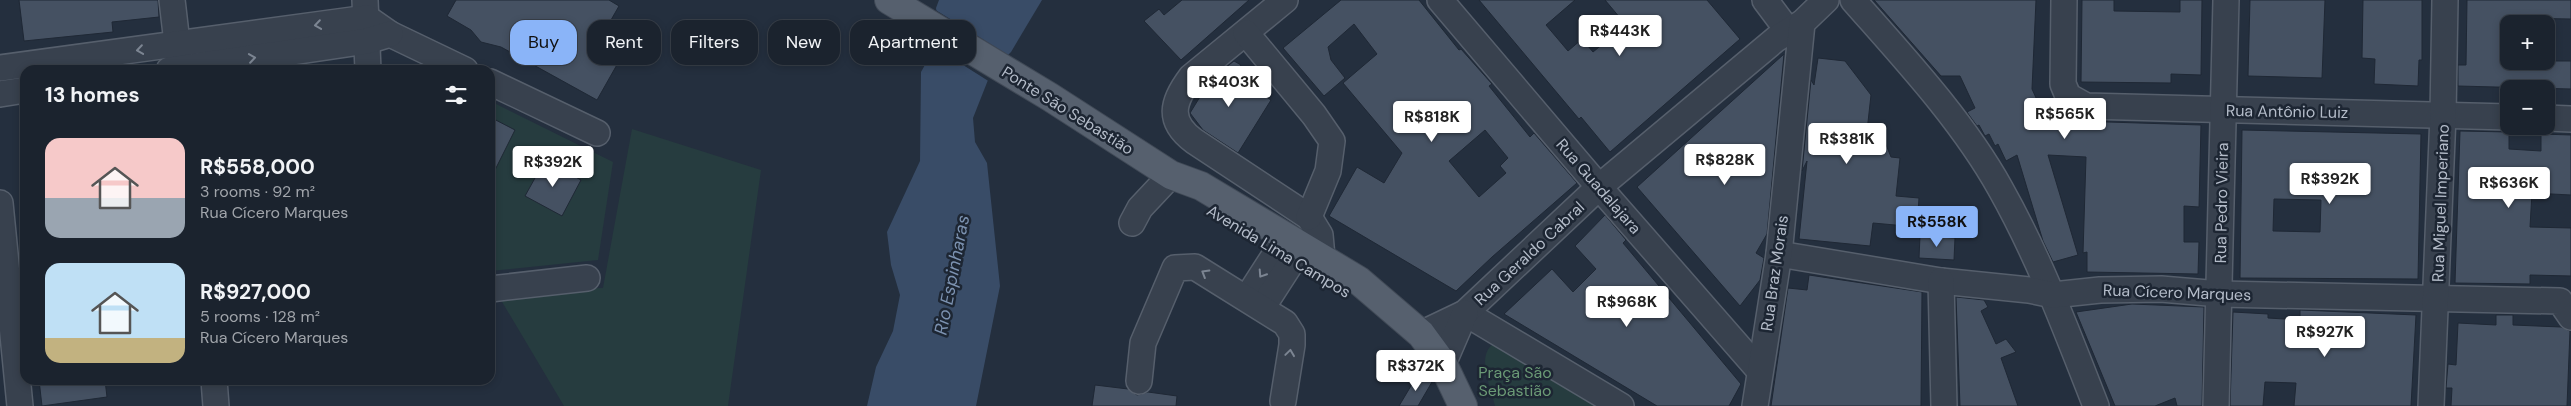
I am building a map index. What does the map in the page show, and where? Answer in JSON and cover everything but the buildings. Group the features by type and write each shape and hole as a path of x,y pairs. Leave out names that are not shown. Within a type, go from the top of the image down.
{"main road":[{"name":"Ponte São Sebastião","path":"889,0 1050,97 1144,158"},
{"name":"Avenida Lima Campos","path":"1144,158 1171,175 1193,198 1289,251 1373,306 1396,313"},
{"name":"Avenida Lima Campos","path":"1289,251 1322,257 1358,280 1421,334 1443,364 1463,406"}],"street":[{"path":"172,0 177,63"},
{"path":"1285,0 1191,77 1182,89 1176,104 1176,120 1180,131 1309,217 1320,235 1322,257"},
{"name":"Rua Guadalajara","path":"1440,0 1599,187 1759,370"},
{"path":"1765,0 1795,27 1826,0"},
{"path":"1853,0 1926,82 2000,187 2053,295 2096,406"},
{"name":"Rua Antônio Luiz","path":"2064,0 2063,84 2068,96 2086,106 2500,117"},
{"name":"Rua Pedro Vieira","path":"2216,396 2226,0"},
{"name":"Rua Miguel Imperiano","path":"2431,406 2444,115 2445,0"},
{"path":"368,65 372,23"},
{"path":"106,65 177,63 372,23 455,65"},
{"name":"Rua Geraldo Cabral","path":"1421,334 1465,313 1599,187 1776,40 1795,27"},
{"name":"Rua Braz Morais","path":"1754,406 1779,254 1795,27"},
{"path":"1246,33 1314,115 1332,141 1328,171 1309,217"},
{"path":"0,68 20,67"},
{"path":"495,84 596,133"},
{"path":"0,94 20,91"},
{"path":"2555,118 2571,119"},
{"path":"1132,223 1140,208 1171,175"},
{"path":"0,203 13,356 20,406"},
{"path":"1254,303 1289,251"},
{"name":"Rua Cícero Marques","path":"1779,254 1941,281 2029,290 2053,295 2100,290 2161,289 2220,294 2437,298 2565,309"},
{"path":"1139,381 1143,343 1175,268 1195,266 1286,323 1292,334 1283,401"},
{"path":"495,288 587,278"},
{"path":"1941,281 1944,406"},
{"path":"1465,313 1620,406"},
{"name":"Rua Geraldo Cabral","path":"1443,364 1465,313"},
{"path":"214,385 216,406"}],"green space":[{"path":"495,103 613,162 598,260 495,270"},
{"path":"632,129 761,170 728,406 564,406 495,290 603,288"},
{"name":"Praça São Sebastião","path":"1493,344 1605,406 1495,406 1485,364 1488,350"}],"water":[{"path":"939,0 1042,0 1011,52 998,65 976,52 976,20 938,20 936,8"},
{"name":"Rio Espinharas","path":"925,65 964,65 988,80 973,118 975,142 987,163 1000,286 976,406 867,406 876,367 893,331 900,295 891,265 887,232 920,161 921,72"}],"pier":[{"path":"934,9 952,20 935,20"},
{"path":"976,35 1010,56 999,67 990,82 963,65 976,65"}]}
